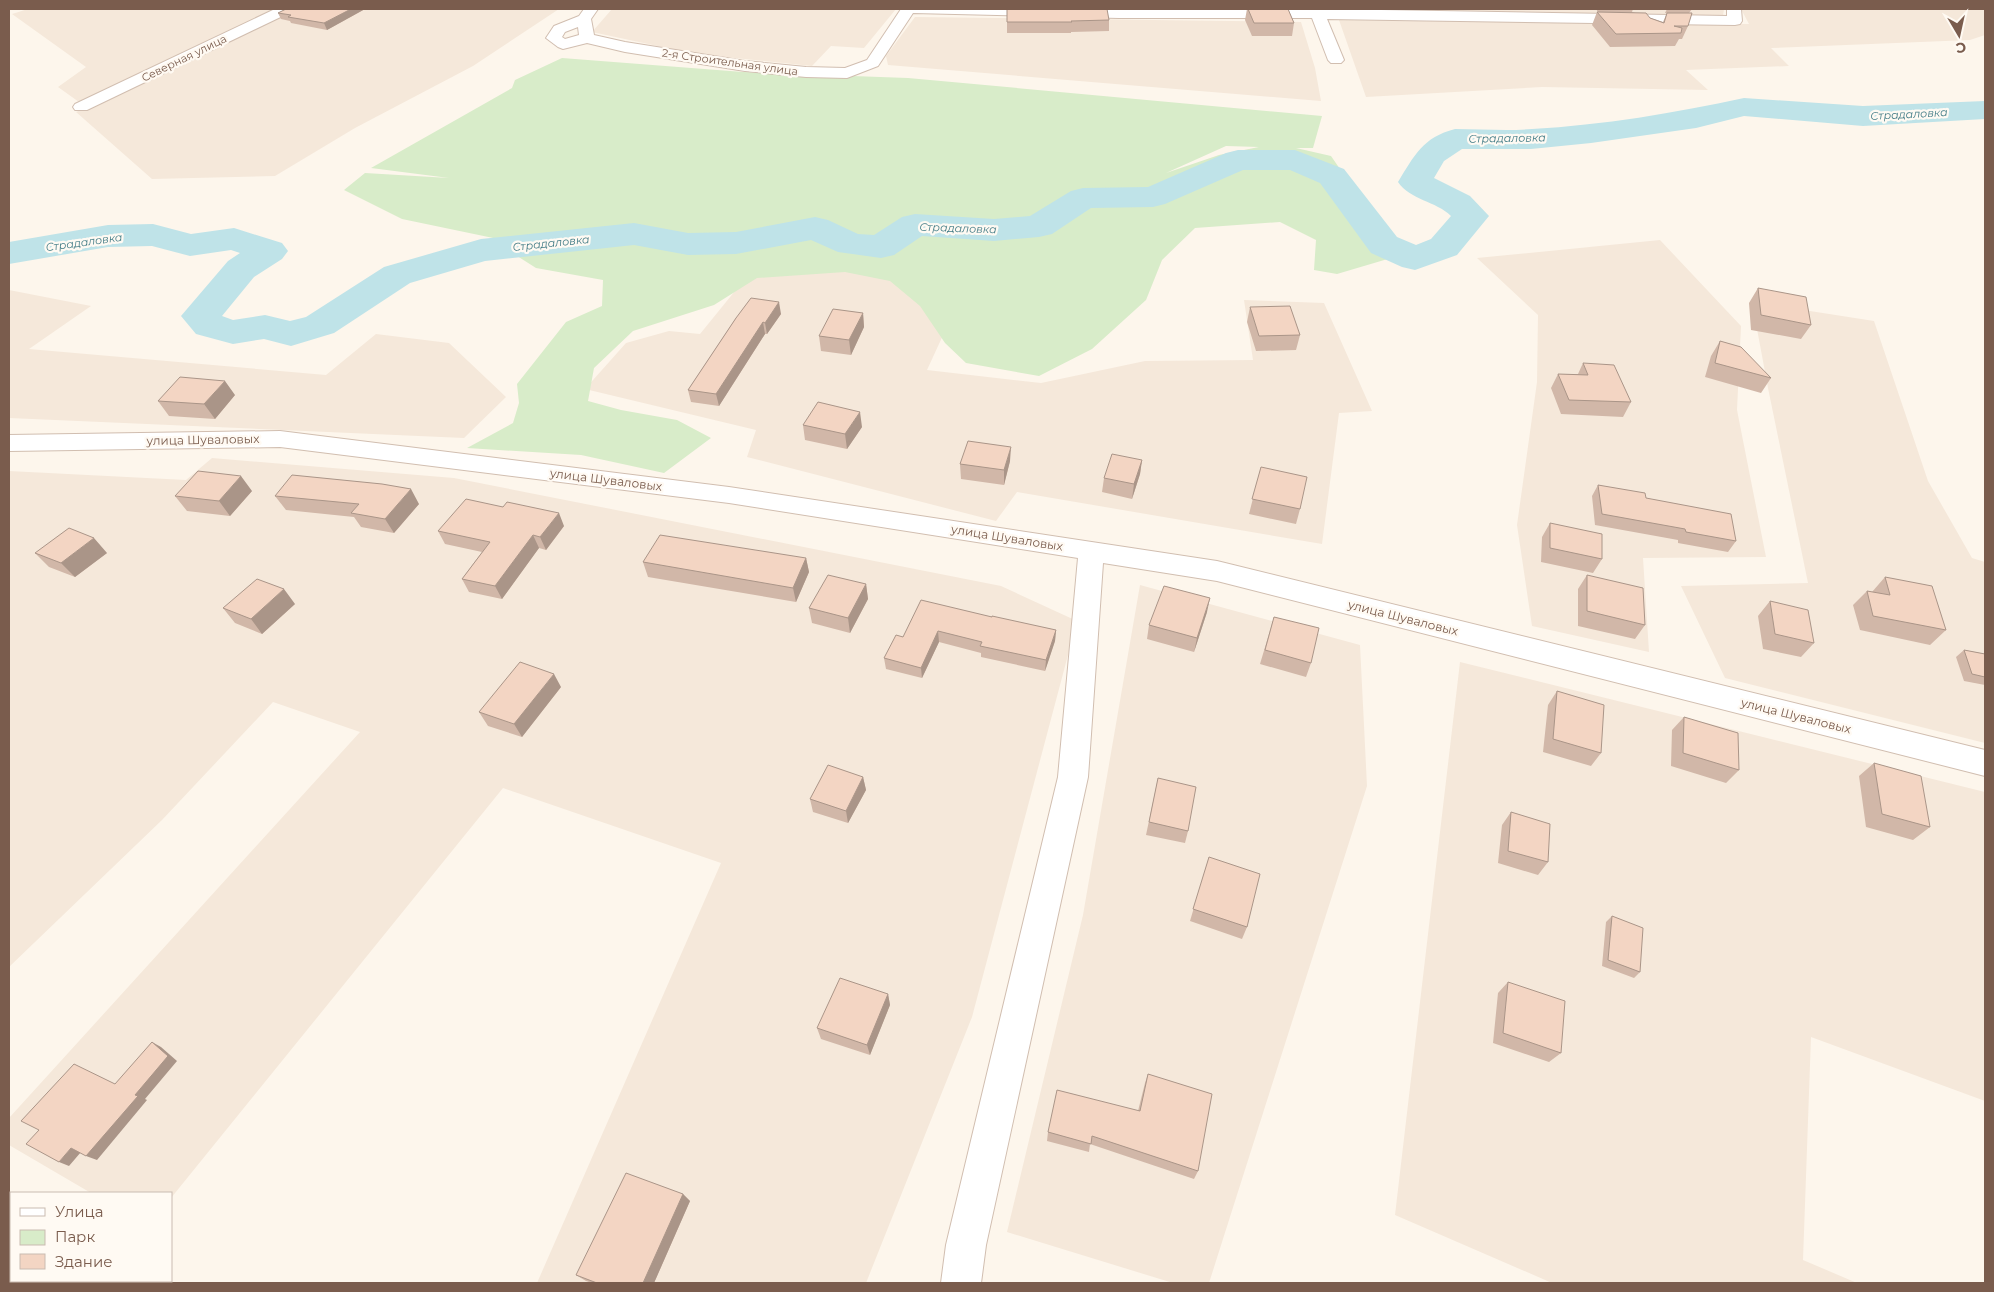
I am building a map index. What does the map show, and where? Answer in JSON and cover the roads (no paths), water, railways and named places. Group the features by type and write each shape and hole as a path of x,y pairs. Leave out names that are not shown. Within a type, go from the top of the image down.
{"street":[{"name":"Северная улица","path":"81,107 286,9"},
{"path":"909,9 1119,14 1317,11 1735,15"},
{"name":"2-я Строительная улица","path":"587,38 625,47 696,58 806,72 847,73 873,63 909,9"},
{"path":"1317,11 1336,60"},
{"path":"588,14 587,38 563,44 554,38 559,29 588,14"},
{"name":"улица Шуваловых","path":"9,443 280,439 729,495 1217,571 1985,763"},
{"path":"961,1283 966,1245 1073,777 1091,552"}],"waterway":[{"name":"Страдаловка","path":"9,253 108,236 153,235 190,245 234,239 269,251 241,269 201,316 210,326 233,332 265,327 291,334 320,325 397,275 481,250 634,234 688,244 736,243 815,228 851,244 881,247 915,225 994,230 1039,226 1083,198 1153,197 1238,160 1295,160 1332,176 1384,245 1415,259 1444,247 1471,216 1458,203 1415,182 1431,155 1455,139 1531,139 1591,133 1696,118 1744,107 1863,116 1985,110"}]}
